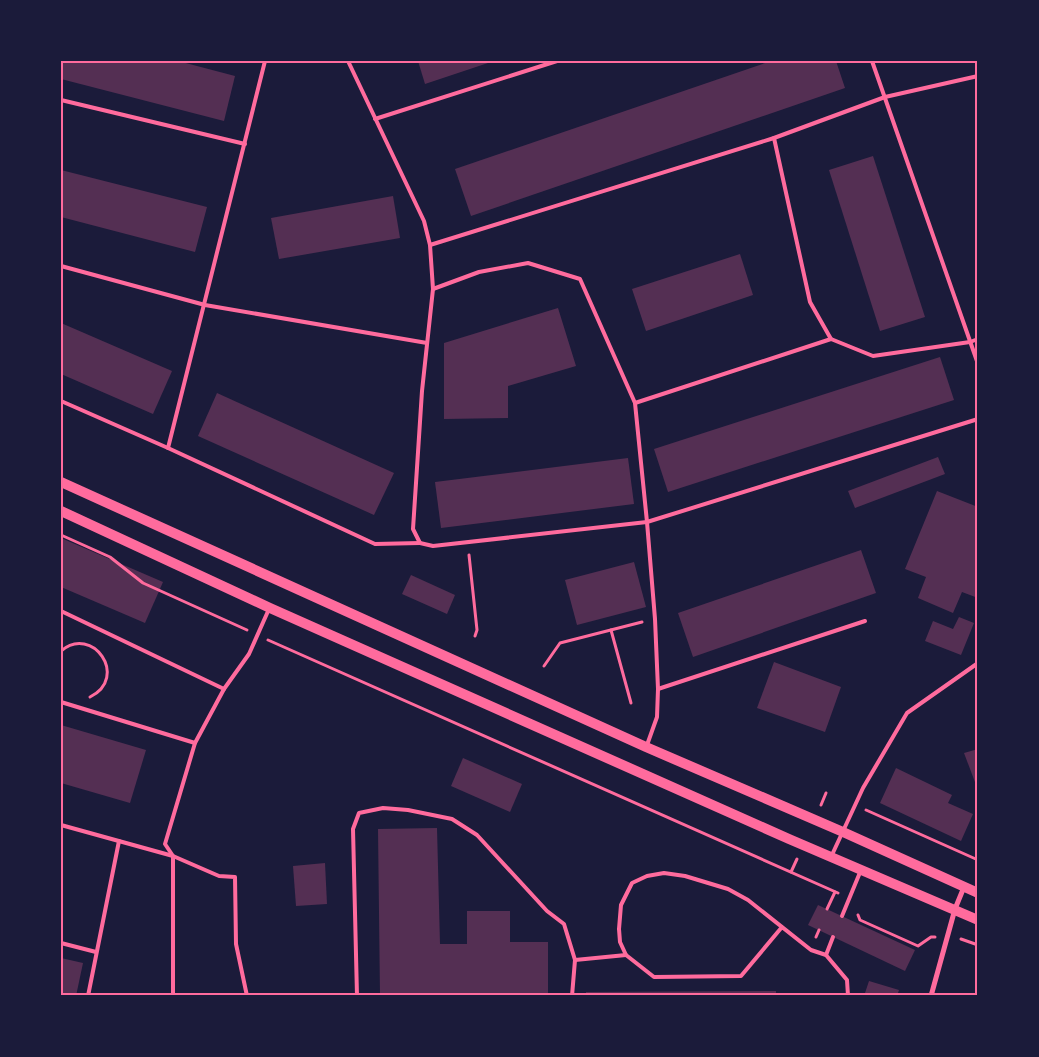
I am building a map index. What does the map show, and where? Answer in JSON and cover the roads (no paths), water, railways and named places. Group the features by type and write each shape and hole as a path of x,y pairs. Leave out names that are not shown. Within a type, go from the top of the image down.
{"main road":[{"path":"61,482 646,747 978,893"},
{"path":"61,511 270,608 831,857 978,920"}],"street":[{"path":"931,996 955,909 964,887"}],"lane":[{"path":"168,448 265,61"},
{"path":"348,61 424,221 430,245 432,288 422,391 413,529 420,543"},
{"path":"375,119 557,61"},
{"path":"872,61 978,364"},
{"path":"430,245 774,138 885,97 978,76"},
{"path":"61,100 245,144"},
{"path":"774,138 810,302 831,340"},
{"path":"432,288 480,272 528,263 580,279 635,403 655,619 658,689 657,717 646,747"},
{"path":"61,266 205,305 427,343"},
{"path":"635,403 831,340 873,356 970,342 978,339"},
{"path":"61,401 168,448 375,544 420,543 434,546 647,522 978,419"},
{"path":"173,996 172,856 165,844 196,743 224,689 249,654 270,608"},
{"path":"61,611 224,689"},
{"path":"658,689 865,621"},
{"path":"831,857 863,788 907,713 978,663"},
{"path":"61,702 196,743"},
{"path":"357,996 353,829 359,813 383,808 408,810 452,819 478,835 547,911 564,924 574,960 572,996"},
{"path":"61,825 172,856 219,876 235,877 236,944 247,996"},
{"path":"88,996 119,841"},
{"path":"842,916 861,870"},
{"path":"782,927 741,976 654,977 626,954 620,942 618,929 621,905 632,883 647,876 664,874 685,876 728,889 748,900 812,950 826,955 847,980 848,996"},
{"path":"826,955 833,937"},
{"path":"61,944 96,952"},
{"path":"574,960 626,954"}]}
